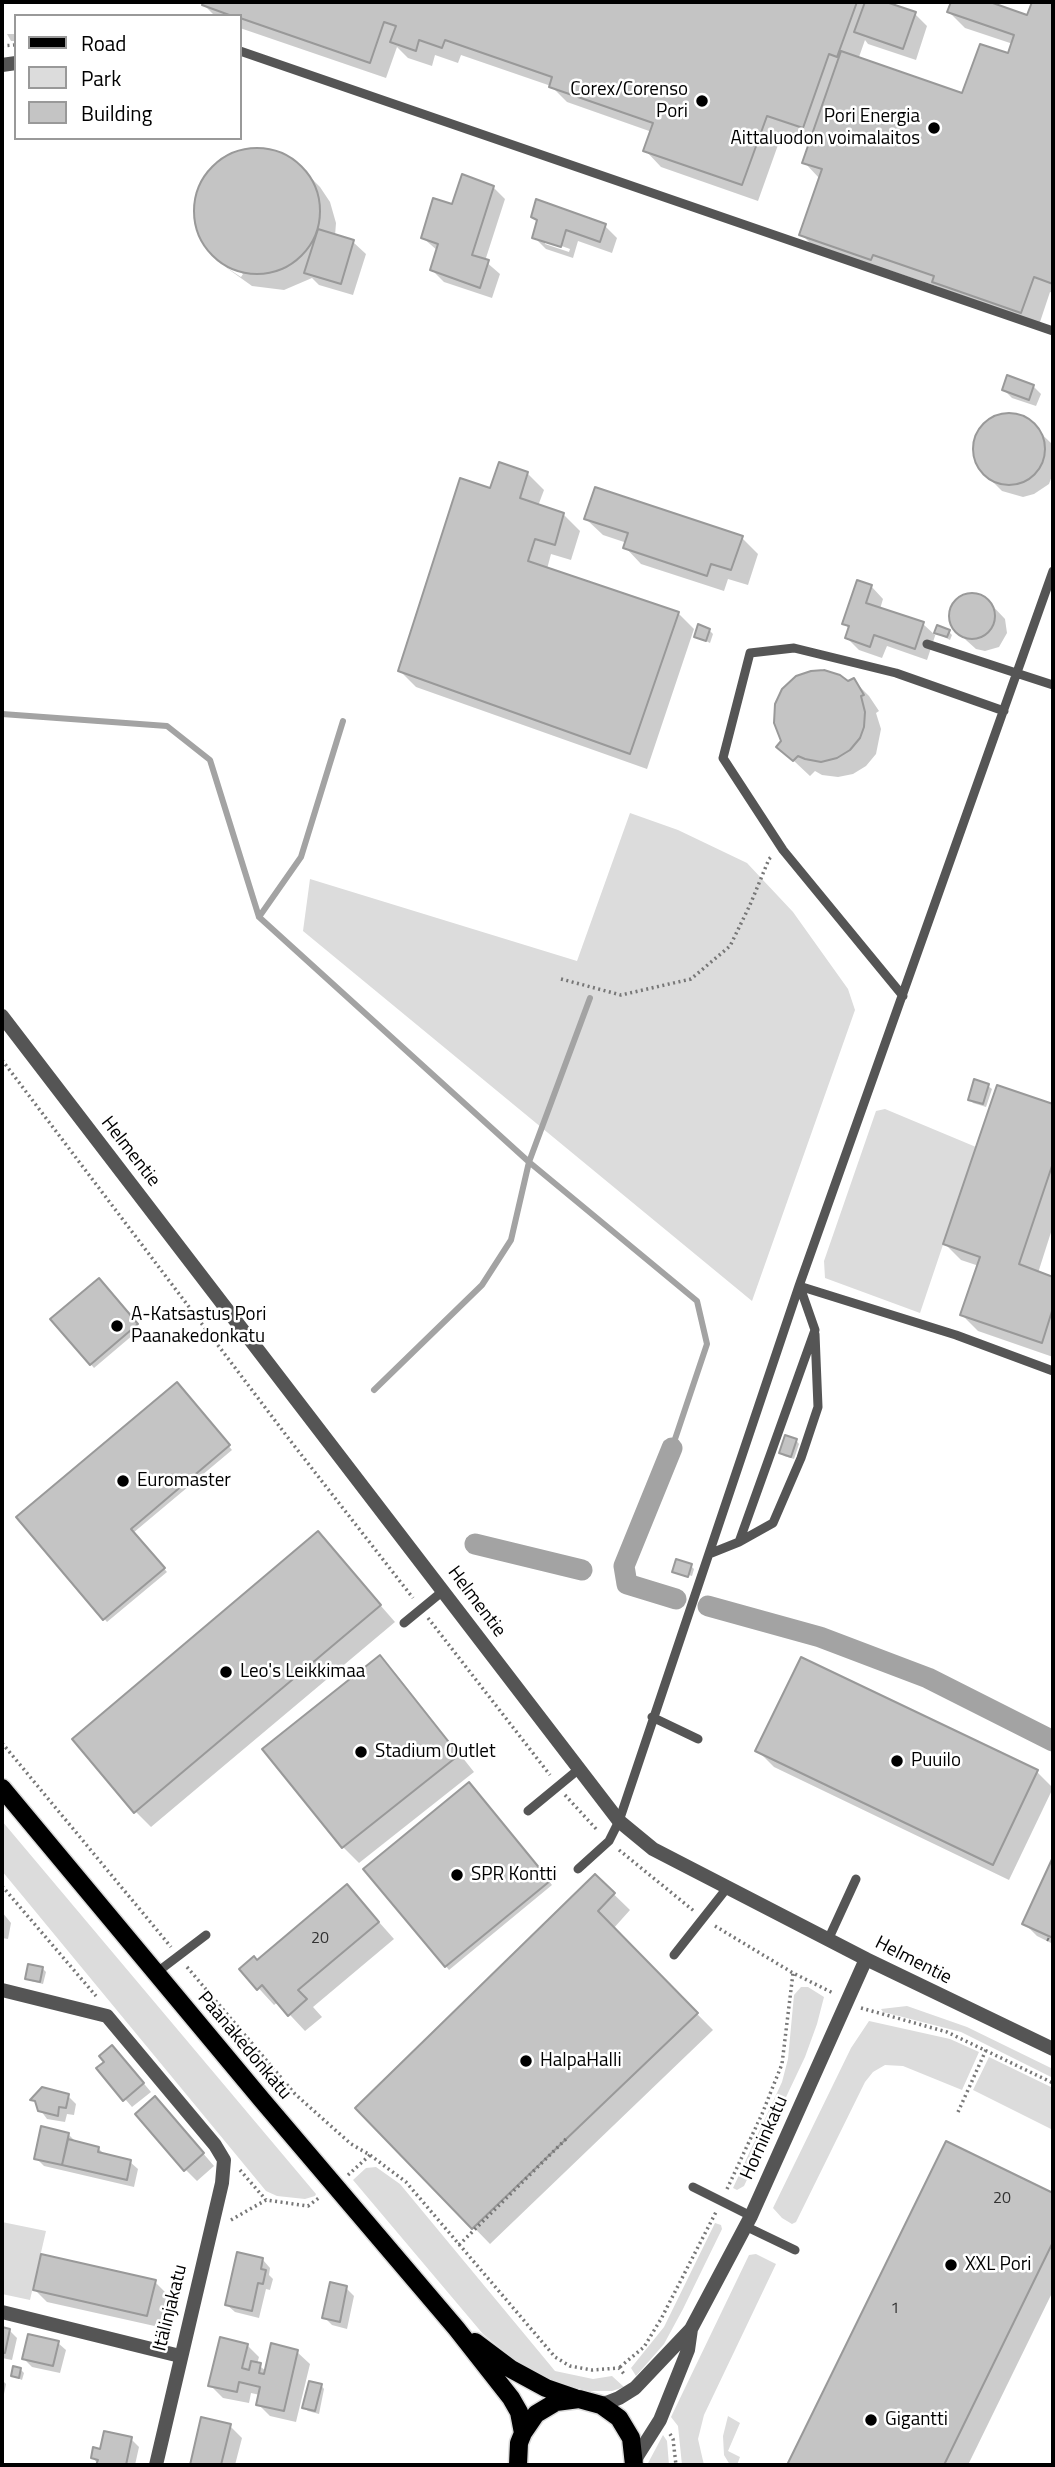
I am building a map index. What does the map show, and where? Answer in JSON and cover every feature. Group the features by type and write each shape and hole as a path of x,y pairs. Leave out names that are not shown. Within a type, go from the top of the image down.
{"main road":[{"name":"Paanakedonkatu","path":"2,1788 456,2328 511,2398 519,2412 523,2432"},
{"name":"Paanakedonkatu","path":"456,2328 511,2369 546,2388 601,2404"},
{"path":"518,2465 519,2443 528,2423 556,2402 579,2399"},
{"path":"601,2404 619,2418 626,2428 631,2438 634,2463"}],"street":[{"name":"Helmentie","path":"2,1016 619,1821 653,1849 727,1888 866,1959 1053,2049"},
{"name":"Horninkatu","path":"601,2404 619,2398 635,2388 691,2329 748,2221 866,1959"},
{"path":"2,1990 107,2016 230,2163"},
{"name":"Itälinjakatu","path":"156,2465 222,2183 230,2163"},
{"path":"2,2312 180,2356"},
{"name":"Horninkatu","path":"634,2463 660,2420 688,2350 691,2329"}],"lane":[{"path":"242,52 1053,331"},
{"path":"579,1869 609,1841 619,1821 799,1286 1053,572"},
{"path":"928,644 1053,685"},
{"path":"902,996 783,850 723,758 750,653 793,648 896,673 1004,711"},
{"path":"709,1554 739,1542 773,1523 801,1458 818,1407 815,1330 799,1286"},
{"path":"799,1286 956,1335 1053,1371"},
{"path":"739,1542 815,1330"},
{"path":"404,1623 443,1591"},
{"path":"652,1717 698,1739"},
{"path":"528,1811 579,1769"},
{"path":"828,1940 856,1880"},
{"path":"674,1955 727,1888"},
{"path":"156,1973 206,1935"},
{"path":"693,2187 722,2201 748,2221 795,2250"}],"path":[{"path":"561,979 621,995 691,979 730,946 769,859 783,850"},
{"path":"2,1743 295,2094 351,2144 406,2182 555,2357 570,2366 592,2370 619,2368 643,2347 662,2319 722,2201 782,2064 793,1973"},
{"path":"1047,1939 1053,1942"},
{"path":"958,2112 986,2050"},
{"path":"459,2245 566,2139"},
{"path":"230,2163 266,2200 308,2206 370,2155"},
{"path":"227,2223 266,2200"},
{"path":"619,2368 635,2388"},
{"path":"660,2420 673,2439 676,2465"}],"green space":[{"path":"630,813 678,830 747,863 793,912 848,989 855,1010 752,1301 303,931 310,879 577,961"},
{"path":"885,1109 976,1147 920,1313 825,1278 824,1261 876,1111"},
{"path":"2,1821 315,2196 305,2199 277,2196 266,2191 2,1871"},
{"path":"801,1987 808,1987 824,1997 817,2024 805,2057 744,2186 737,2190 733,2188 782,2082 788,2059 794,1995"},
{"path":"907,2006 967,2027 1053,2069 1053,2078 961,2032 883,2012 881,2009"},
{"path":"869,2021 950,2039 979,2052 962,2090 903,2066 885,2065 873,2072 865,2082 796,2222 792,2224 773,2208 851,2048"},
{"path":"989,2057 1053,2088 1053,2130 973,2090"},
{"path":"376,2167 400,2184 555,2371 593,2379 612,2376 624,2387 612,2391 589,2391 555,2382 520,2364 483,2334 353,2180 366,2168"},
{"path":"2,2222 46,2231 30,2300 2,2294"},
{"path":"715,2223 721,2225 722,2229 683,2309 664,2344 636,2376 631,2368 664,2327"},
{"path":"756,2254 776,2264 704,2415 698,2439 704,2465 682,2465 678,2426 671,2417 749,2255"},
{"path":"728,2416 740,2423 728,2451 740,2457 737,2465 730,2465 724,2455 723,2436"},
{"path":"663,2435 667,2441 669,2465 647,2465"}],"building":[{"name":"Corex/Corenso Pori","path":"203,2 857,2 837,57 829,54 803,128 767,116 742,185 643,151 653,123 549,87 552,77 445,40 442,48 419,40 416,51 390,42 396,26 384,22 370,63 242,19 242,14 227,14 202,5"},
{"path":"865,2 886,2 916,12 903,49 854,32"},
{"name":"Pori Energia Aittaluodon voimalaitos","path":"951,2 990,2 1027,15 1032,2 1053,2 1053,284 1034,277 1021,313 932,282 934,276 873,255 871,260 799,235 822,169 802,163 841,51 962,93 980,44 1008,53 1014,35 947,12"},
{"path":"257,148 281,153 301,167 315,187 320,211 315,235 301,255 281,269 257,274 233,269 213,255 199,235 194,211 199,187 213,167 233,153"},
{"path":"462,174 494,186 472,255 489,260 480,288 430,270 438,244 421,238 433,198 452,204"},
{"path":"536,199 606,224 600,242 566,230 561,247 532,238 537,220 531,217"},
{"path":"318,229 354,240 341,284 304,273"},
{"path":"1007,375 1034,385 1029,400 1002,390"},
{"path":"1016,413 1035,423 1043,435 1043,463 1035,475 1023,483 1002,485 983,475 975,463 973,442 983,423 995,415"},
{"path":"499,462 528,472 520,498 564,513 555,545 535,539 528,561 679,612 630,754 398,671 460,478 490,488"},
{"path":"595,487 743,536 731,570 711,564 707,576 623,548 628,533 584,519"},
{"path":"857,580 872,585 866,603 924,622 915,649 874,635 870,647 845,638 849,626 842,624"},
{"path":"972,593 989,599 995,616 989,633 972,639 955,633 949,616 955,599"},
{"path":"698,624 710,629 706,641 694,637"},
{"path":"937,625 950,630 947,637 934,633"},
{"path":"824,670 840,675 848,681 854,678 864,695 861,696 865,712 864,727 860,738 850,750 837,758 821,762 798,756 793,761 776,747 781,741 774,723 775,704 782,689 796,676"},
{"path":"974,1079 989,1084 983,1104 968,1100"},
{"path":"997,1085 1053,1104 1053,1163 1019,1264 1053,1277 1053,1308 1042,1343 960,1315 980,1257 943,1244"},
{"path":"99,1278 138,1324 90,1365 50,1319"},
{"name":"Euromaster","path":"177,1382 230,1445 131,1529 165,1568 103,1620 16,1517"},
{"path":"785,1435 797,1439 791,1457 779,1453"},
{"name":"Leo's Leikkimaa","path":"318,1531 381,1605 134,1813 72,1739"},
{"path":"676,1559 692,1564 688,1577 672,1572"},
{"name":"Stadium Outlet","path":"380,1655 459,1755 342,1848 262,1749"},
{"name":"Puuilo","path":"801,1657 1038,1770 993,1865 755,1751"},
{"name":"SPR Kontti","path":"469,1782 550,1881 445,1967 363,1869"},
{"path":"1053,1857 1053,1938 1022,1924"},
{"name":"HalpaHalli","path":"595,1874 615,1893 598,1911 698,2013 472,2229 355,2108"},
{"path":"347,1884 379,1922 298,1990 307,1999 288,2016 262,1985 257,1990 239,1969 254,1956 257,1960"},
{"path":"28,1964 43,1967 40,1982 25,1979"},
{"path":"112,2045 144,2083 123,2101 96,2068 104,2062 99,2056"},
{"path":"42,2087 69,2094 66,2108 59,2107 58,2116 38,2111 35,2101 30,2100"},
{"path":"155,2096 204,2153 184,2171 135,2114"},
{"path":"41,2126 69,2133 62,2165 34,2159"},
{"path":"68,2139 99,2147 98,2152 131,2160 127,2180 62,2165"},
{"path":"946,2141 1053,2193 1053,2242 944,2465 787,2465"},
{"path":"237,2252 263,2258 261,2269 266,2270 263,2284 258,2283 252,2311 225,2305"},
{"path":"41,2254 156,2280 147,2316 33,2290"},
{"path":"330,2282 347,2286 340,2322 322,2318"},
{"path":"2,2327 10,2329 5,2353 2,2353"},
{"path":"28,2334 59,2341 53,2366 22,2359"},
{"path":"220,2337 248,2344 242,2368 249,2370 251,2361 261,2363 259,2373 264,2374 271,2343 298,2350 284,2411 256,2405 260,2387 239,2382 237,2392 208,2386"},
{"path":"13,2366 21,2368 19,2378 11,2376"},
{"path":"309,2381 322,2384 315,2411 302,2408"},
{"path":"201,2417 231,2424 221,2465 190,2465"},
{"path":"104,2431 132,2437 126,2465 96,2465 98,2460 91,2458 93,2447 100,2449"}],"waterway":[{"path":"2,714 167,726 210,760 259,917 529,1162 697,1301 707,1344 672,1448"},
{"path":"259,917 301,857 343,721"},
{"path":"374,1390 482,1285 511,1240 529,1162 590,998"},
{"path":"672,1448 624,1566 627,1584 676,1599"},
{"path":"475,1544 582,1570"},
{"path":"708,1606 820,1637 928,1678 1053,1741"}],"place":[{"name":"Corex/Corenso Pori","path":"702,101"},
{"name":"Pori Energia Aittaluodon voimalaitos","path":"934,128"},
{"name":"A-Katsastus Pori Paanakedonkatu","path":"117,1326"},
{"name":"Euromaster","path":"123,1481"},
{"name":"Leo's Leikkimaa","path":"226,1672"},
{"name":"Stadium Outlet","path":"361,1752"},
{"name":"Puuilo","path":"897,1761"},
{"name":"SPR Kontti","path":"457,1875"},
{"name":"HalpaHalli","path":"526,2061"},
{"name":"XXL Pori","path":"951,2265"},
{"name":"Gigantti","path":"871,2420"}]}
